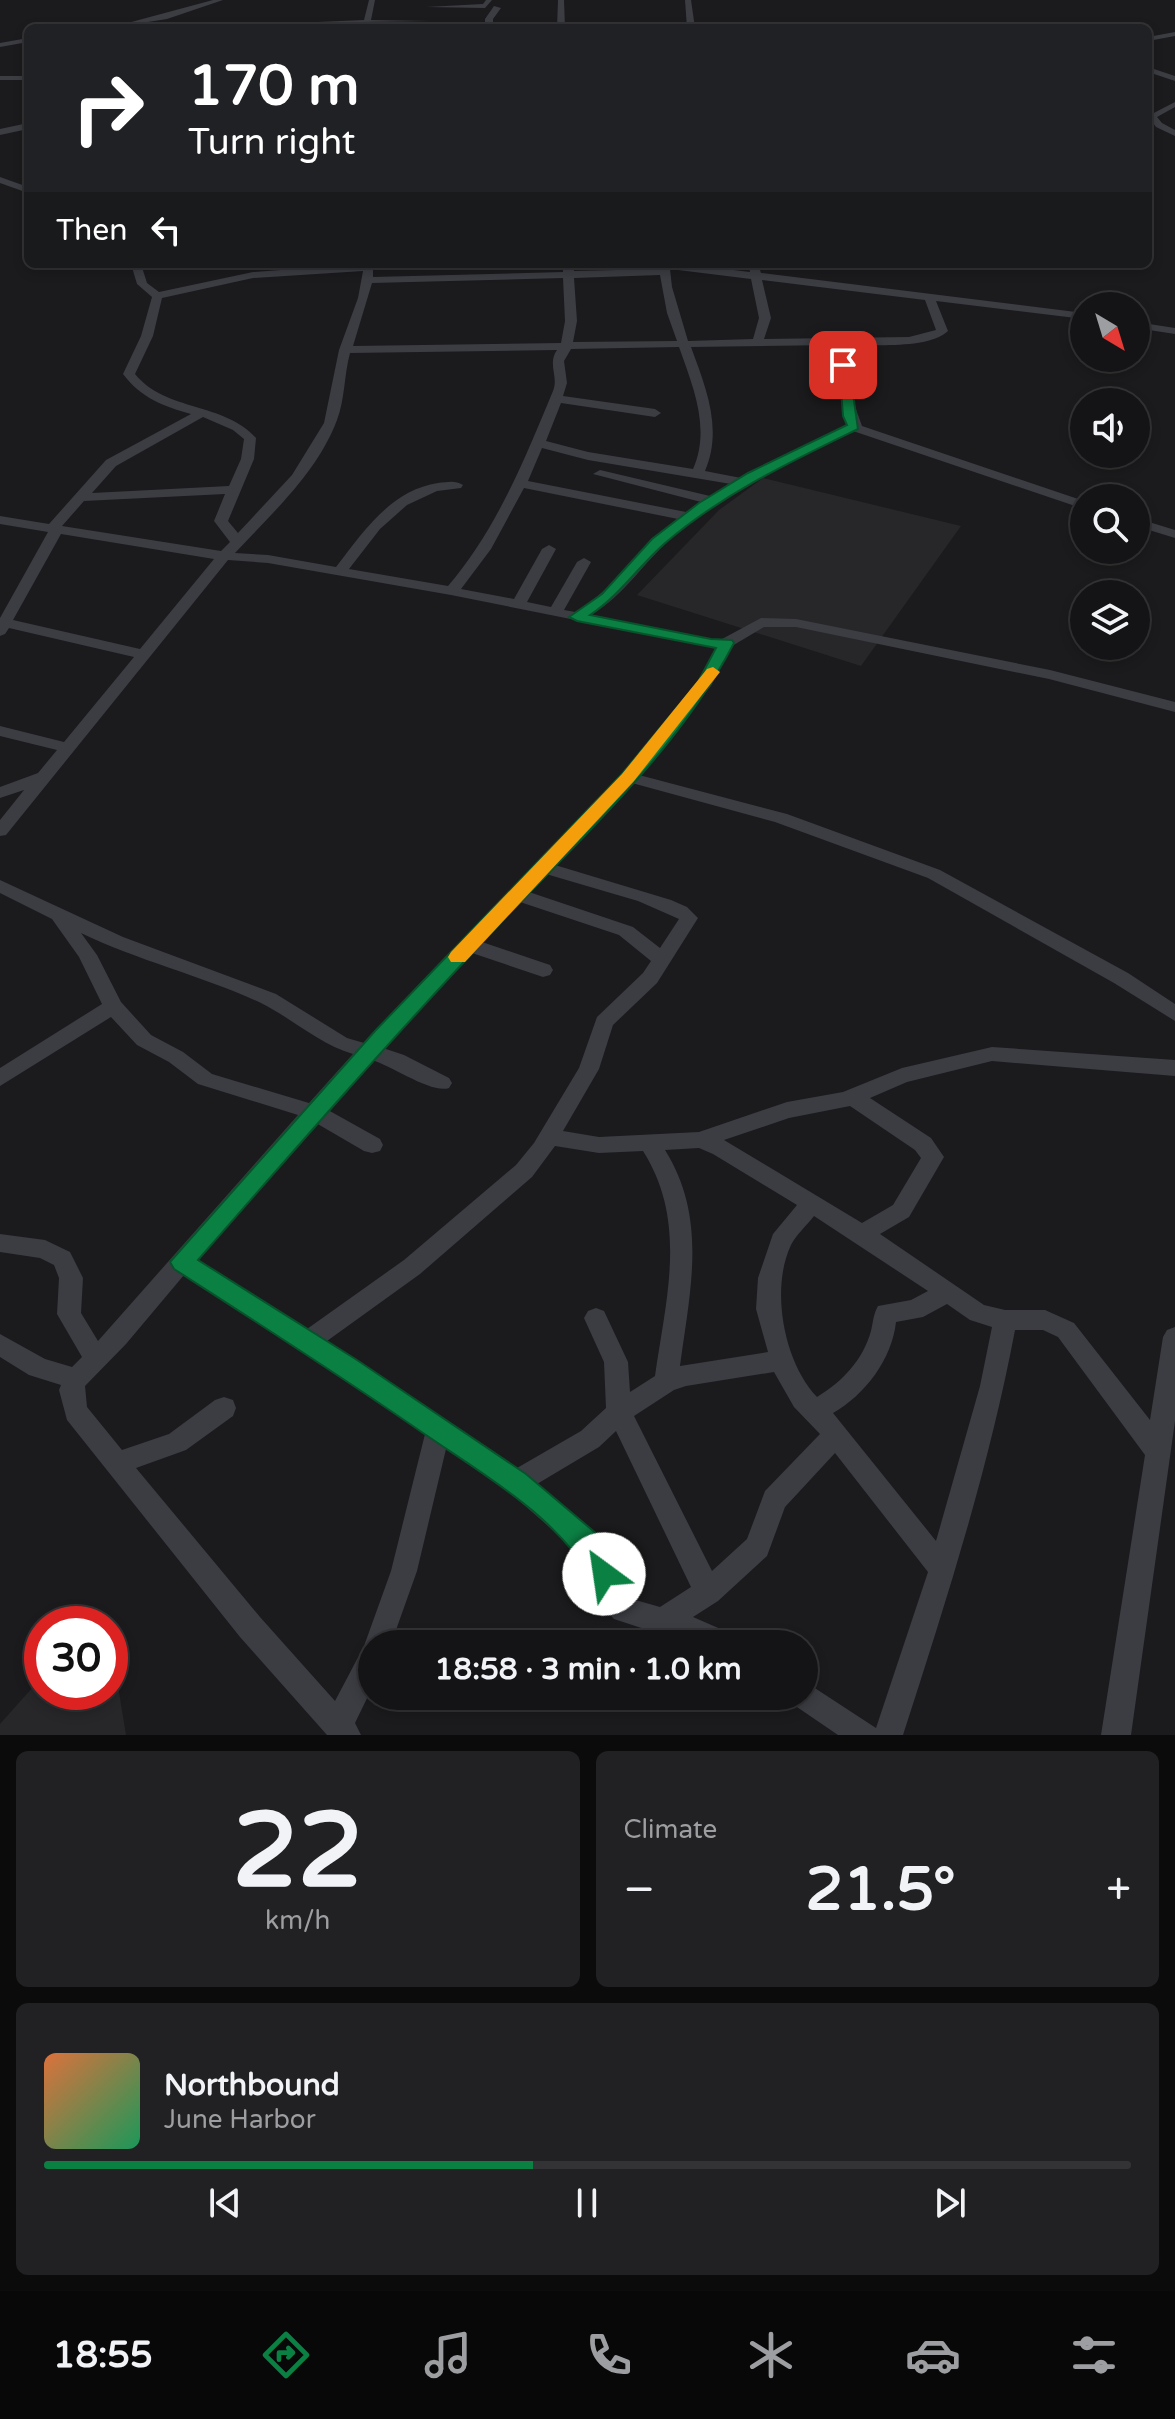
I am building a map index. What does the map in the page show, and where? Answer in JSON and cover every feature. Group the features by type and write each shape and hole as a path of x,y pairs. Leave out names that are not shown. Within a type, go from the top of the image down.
{"street":[{"path":"133,24 220,0"},
{"path":"367,22 372,0"},
{"path":"427,24 432,3 485,6 489,0"},
{"path":"561,0 561,24"},
{"path":"688,0 691,24"},
{"path":"489,24 497,8"},
{"path":"298,23 312,24"},
{"path":"354,24 407,24"},
{"path":"8,32 16,34 18,42"},
{"path":"1152,38 1175,34"},
{"path":"0,45 24,41"},
{"path":"3,65 14,78"},
{"path":"1152,70 1175,79"},
{"path":"0,78 24,78"},
{"path":"1175,104 1152,116 1159,125 1175,133"},
{"path":"6,120 24,124"},
{"path":"0,132 24,126"},
{"path":"0,178 24,179"},
{"path":"0,178 24,188"},
{"path":"137,268 142,284 157,296"},
{"path":"157,296 253,275 368,270 600,268"},
{"path":"664,268 693,363 710,444 706,460 698,471"},
{"path":"680,268 1070,315"},
{"path":"754,268 765,318 758,341"},
{"path":"569,269 570,335 567,343 570,345"},
{"path":"0,831 224,556 266,515 313,457 331,421 345,350 368,270"},
{"path":"157,296 157,309 143,340 143,353 129,374 139,387 235,426 250,438 248,456 231,490 221,521 237,542"},
{"path":"345,350 934,336 942,331 930,300"},
{"path":"1150,327 1175,331"},
{"path":"838,340 848,387 849,416 854,426 904,447 1070,500"},
{"path":"451,591 470,569 520,483 562,384 557,372 559,358 570,345"},
{"path":"555,398 655,413"},
{"path":"145,655 3,627 54,530 111,463 200,414"},
{"path":"577,617 607,597 657,542 712,501 742,482 854,426"},
{"path":"538,443 609,459 698,471 742,482"},
{"path":"580,497 609,459"},
{"path":"600,474 712,501"},
{"path":"520,483 689,517"},
{"path":"339,572 376,523 412,494 427,487 456,485"},
{"path":"82,497 231,490"},
{"path":"0,520 224,556 255,557 451,591 711,644 726,643 761,622 796,623 1036,672 1175,707"},
{"path":"1150,526 1175,534"},
{"path":"549,549 549,586 555,613"},
{"path":"518,606 584,562"},
{"path":"358,1692 342,1731 250,1627 76,1412 71,1390 76,1379 370,1050 628,777 705,683 726,643"},
{"path":"0,731 70,748"},
{"path":"0,793 48,775"},
{"path":"628,777 781,818 934,874 1121,978 1175,1014"},
{"path":"307,1342 386,1288 477,1214 524,1171 549,1137 589,1069 604,1022 650,978 686,925 689,915 624,891 542,867"},
{"path":"0,886 60,917 221,984 269,999 330,1038 370,1050 442,1083"},
{"path":"517,894 626,931 662,960"},
{"path":"60,917 87,955 113,1006 136,1034 203,1077 268,1101 314,1112 372,1145"},
{"path":"470,945 543,970"},
{"path":"0,1078 113,1006"},
{"path":"549,1137 599,1145 700,1140 787,1110 853,1097 902,1076 992,1054 1175,1068"},
{"path":"853,1097 923,1144 933,1157 901,1211 862,1234"},
{"path":"700,1140 735,1155 862,1234 996,1326 1045,1320 1072,1336 1158,1453"},
{"path":"649,1142 672,1183 681,1247 666,1382"},
{"path":"812,1203 781,1241 773,1258 768,1309 783,1360 791,1381 942,1569"},
{"path":"0,1243 45,1249 62,1259 71,1278 69,1314 96,1360"},
{"path":"182,1262 516,1482 588,1544 597,1556 616,1602 633,1615 683,1630"},
{"path":"814,1410 838,1399 852,1387 881,1336 886,1313 915,1310 946,1293"},
{"path":"596,1318 616,1362 619,1412 708,1592"},
{"path":"888,1735 942,1569 992,1386 996,1326"},
{"path":"1116,1735 1175,1337"},
{"path":"0,1344 38,1368 76,1379"},
{"path":"516,1482 590,1439 619,1412 666,1382 692,1373 729,1371 783,1360"},
{"path":"118,1463 177,1442 224,1408"},
{"path":"382,1630 404,1571 438,1431"},
{"path":"661,1622 708,1592 758,1547 770,1507 782,1489 835,1435"},
{"path":"818,1704 864,1735"}],"shaded area":[{"path":"763,478 961,526 861,666 637,595 719,510"},
{"path":"24,1697 24,1710 122,1710 126,1735 0,1735 0,1724"}],"slow traffic":[{"path":"458,957 628,777 713,672"}],"route":[{"path":"604,1574 588,1544 516,1482 348,1367 182,1262 382,1036 628,777 693,700 721,657 726,643 711,644 577,617 607,597 657,542 704,506 753,476 854,426 849,416 843,365"}]}
